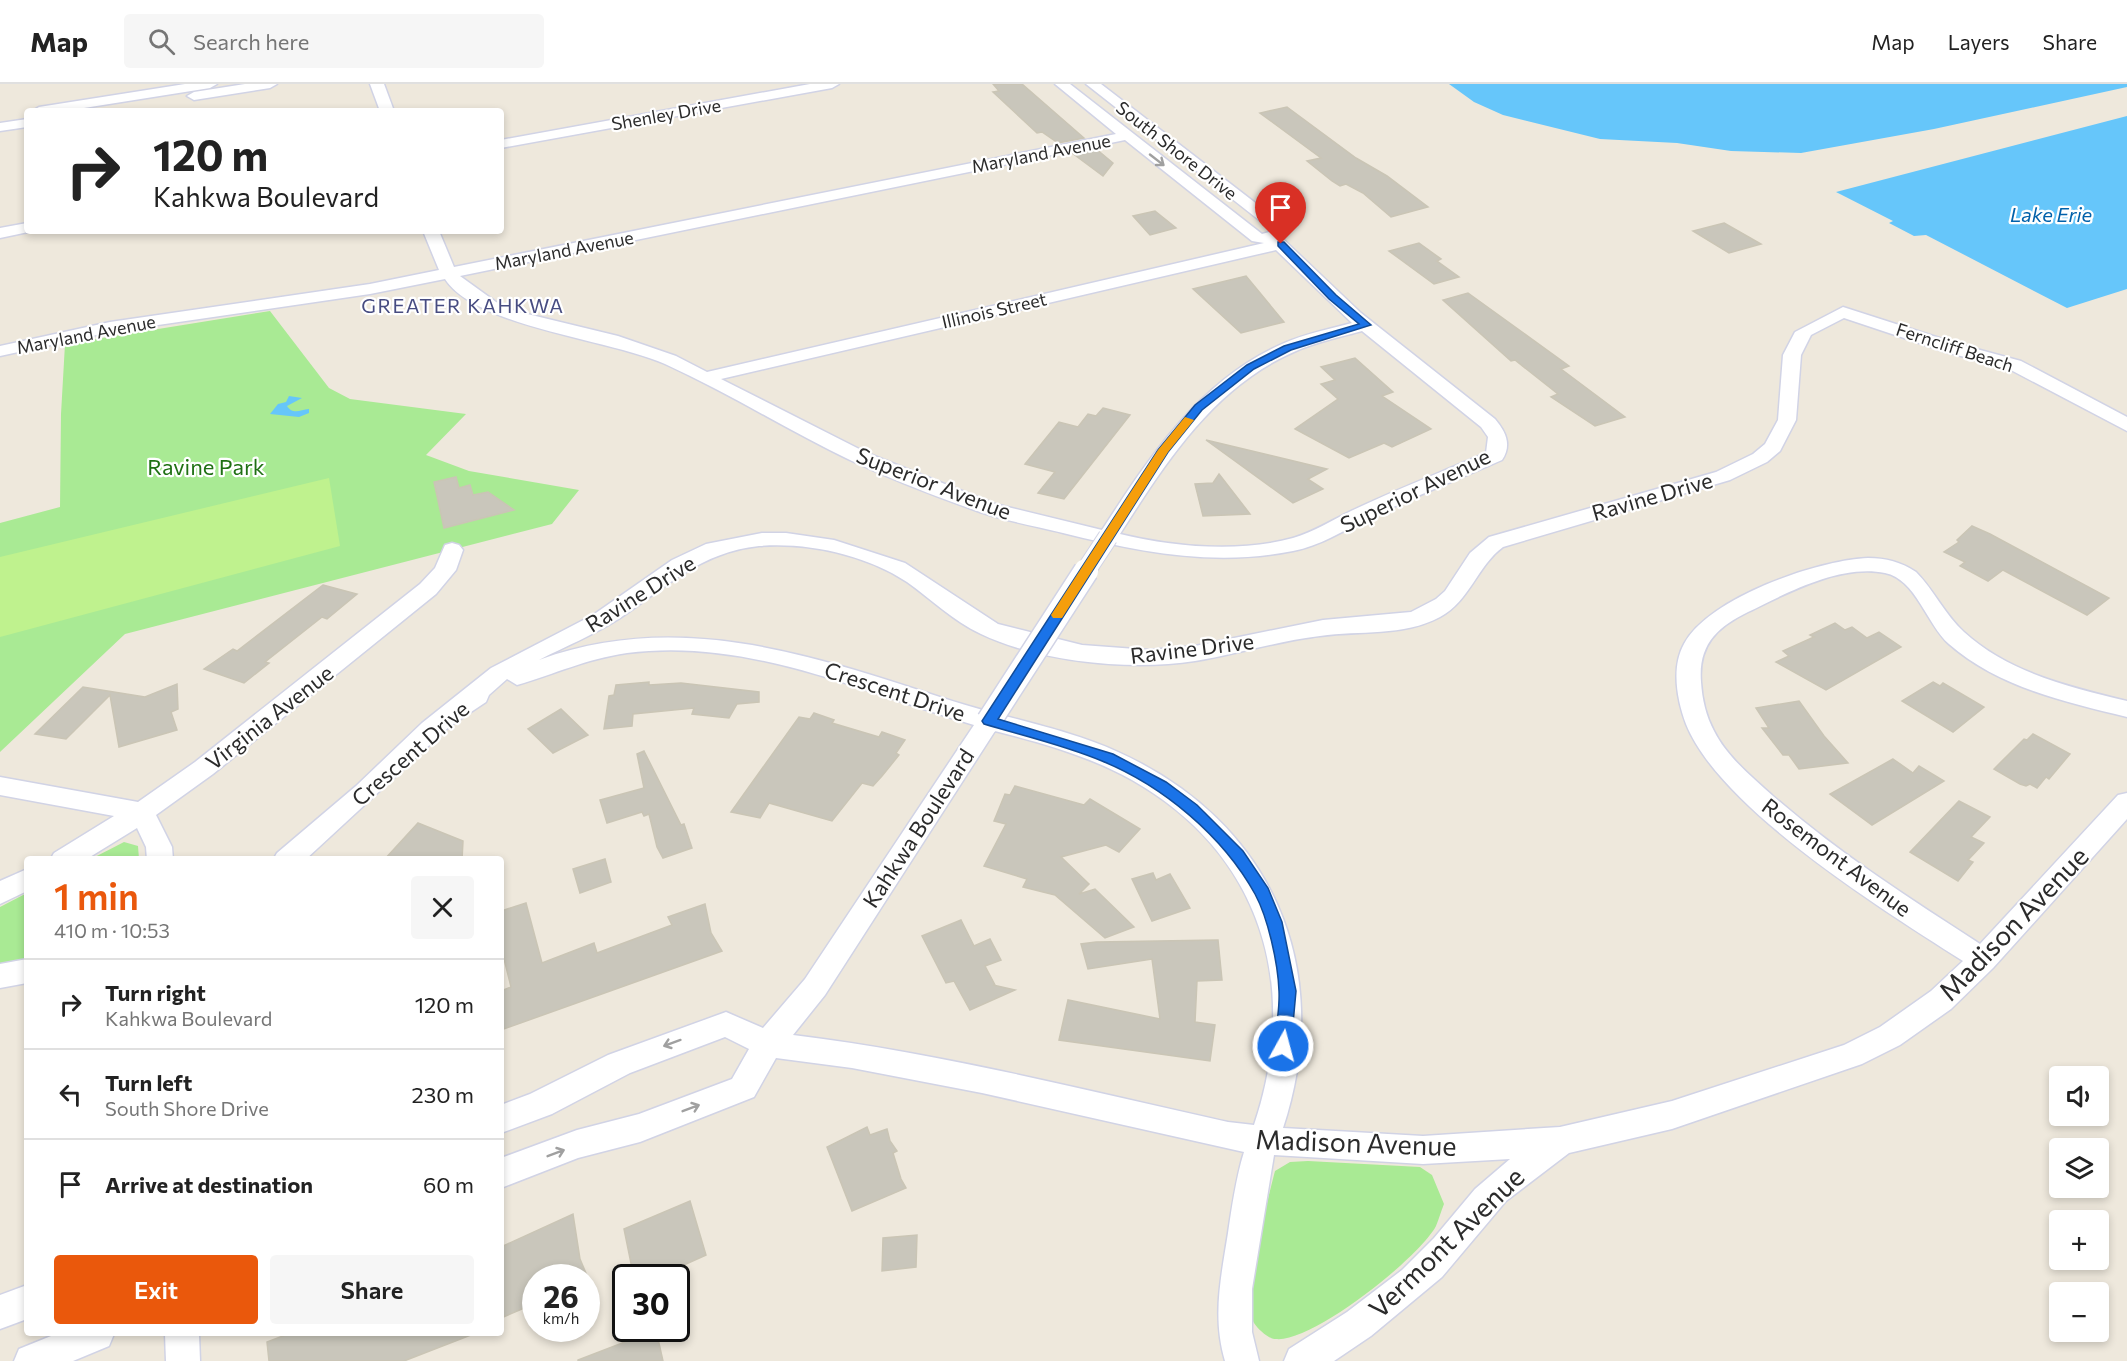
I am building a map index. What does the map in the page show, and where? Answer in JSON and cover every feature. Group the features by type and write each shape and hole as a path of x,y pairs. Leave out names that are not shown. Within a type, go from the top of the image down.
{"street":[{"path":"58,108 210,84"},
{"path":"119,108 270,84"},
{"path":"377,84 386,108"},
{"name":"Shenley Drive","path":"504,132 779,84"},
{"name":"Shenley Drive","path":"504,143 831,84"},
{"name":"South Shore Drive","path":"1062,84 1258,238 1278,241 1332,297 1478,414 1496,431 1499,441"},
{"name":"South Shore Drive","path":"1093,84 1282,231 1278,241"},
{"path":"0,117 24,113"},
{"path":"0,127 24,123"},
{"name":"Maryland Avenue","path":"0,351 110,327 344,294 1126,136"},
{"path":"0,222 24,218"},
{"path":"0,233 24,229"},
{"path":"432,234 449,273"},
{"name":"Illinois Street","path":"707,377 1278,241"},
{"name":"Superior Avenue","path":"449,273 467,291 509,315 612,340 670,360 860,457 954,496 988,508 1138,545 1229,553 1292,545 1318,537 1359,515 1495,456 1499,441"},
{"name":"Ferncliff Beach","path":"1843,312 1952,348 2015,365 2127,426"},
{"name":"Ravine Drive","path":"465,703 504,670 619,609 690,558 735,542 755,540 836,544 885,561 921,582 966,618 991,631 1072,650 1127,658 1243,645 1339,625 1401,622 1431,613 1456,595 1476,558 1484,548 1496,542 1723,476 1760,458 1773,447 1787,420 1792,355 1804,332 1843,312"},
{"name":"Kahkwa Boulevard","path":"504,1172 578,1144 640,1128 742,1088 768,1044 815,987 1164,450 1214,393 1250,367 1288,348 1366,325"},
{"name":"Virginia Avenue","path":"70,856 142,812 204,768 428,589 445,570 452,550"},
{"name":"Rosemont Avenue","path":"1983,960 1877,891 1803,837 1733,775 1705,738 1694,712 1688,669 1691,650 1701,633 1717,618 1784,587 1861,564 1889,567 1911,577 1955,636 2016,675 2057,691 2127,709"},
{"name":"Crescent Drive","path":"291,856 465,703 526,673 589,651 654,642 691,643 784,656 989,721 1046,736 1119,763 1161,786 1192,809 1238,855 1262,893 1274,922 1288,991 1286,1025 1274,1108 1255,1170 1234,1295 1234,1339 1242,1361"},
{"path":"0,786 142,812 159,847 160,856"},
{"name":"Madison Avenue","path":"768,1044 852,1055 1050,1094 1228,1136 1423,1150 1560,1141 1672,1115 1852,1055 1890,1036 1932,1006 1983,960 2127,802"},
{"path":"0,893 24,881"},
{"path":"0,976 24,972"},
{"path":"504,1118 541,1104 619,1064 726,1024 768,1044"},
{"name":"Vermont Avenue","path":"1300,1361 1362,1323 1399,1293 1446,1249 1477,1209 1511,1174 1560,1141"},
{"path":"0,1312 24,1303"},
{"path":"31,1361 92,1336"},
{"path":"182,1336 183,1361"}],"green space":[{"name":"Ravine Park","path":"270,311 329,388 350,399 466,414 426,455 469,471 579,490 552,524 125,634 0,752 0,523 60,507 61,414 65,344"},
{"path":"329,478 340,546 0,637 0,557"},
{"path":"124,842 138,846 139,856 97,856"},
{"path":"24,895 24,959 0,964 0,907"},
{"path":"1290,1162 1420,1167 1432,1175 1444,1204 1436,1226 1426,1240 1409,1258 1363,1296 1314,1328 1293,1337 1273,1339 1254,1323 1251,1312 1257,1250 1275,1171"}],"water":[{"path":"1449,84 2127,84 2127,87 1934,129 1801,153 1731,151 1677,143 1600,139 1503,115 1474,102"},
{"name":"Lake Erie","path":"2127,116 2127,289 2067,308 1926,235 1914,236 1889,223 1893,221 1836,192"},
{"path":"289,396 302,398 287,406 289,409 297,411 309,409 309,413 299,417 270,414 278,404 286,402"}],"building":[{"path":"993,84 1022,84 1084,138 1058,143 1042,132 1037,133 993,92 999,91"},
{"path":"1287,107 1428,207 1391,217 1363,193 1346,184 1340,186 1332,181 1307,161 1321,158 1260,113"},
{"path":"1095,148 1113,163 1103,176 1072,153"},
{"path":"1155,211 1176,228 1150,235 1133,216"},
{"path":"1724,223 1761,244 1729,253 1693,231"},
{"path":"1419,243 1441,259 1437,261 1459,277 1434,284 1389,251"},
{"path":"1246,276 1284,322 1241,333 1193,289"},
{"path":"1468,293 1569,366 1561,369 1625,417 1595,426 1551,397 1558,394 1515,360 1511,361 1443,300"},
{"path":"1355,358 1393,392 1382,396 1431,429 1392,447 1384,443 1349,458 1295,429 1338,399 1321,384 1335,380 1321,367"},
{"path":"1103,408 1130,415 1064,499 1038,493 1055,472 1025,464 1059,422 1078,427 1088,414 1096,416"},
{"path":"1206,440 1327,469 1308,479 1323,489 1293,503"},
{"path":"1219,474 1250,514 1203,516 1195,484 1213,483"},
{"path":"456,477 459,488 470,485 473,495 488,492 514,510 444,528 434,482"},
{"path":"1972,526 2109,598 2087,615 2003,570 1988,581 1960,566 1965,562 1944,552 1959,542 1957,540"},
{"path":"323,585 357,594 327,619 322,617 265,662 269,663 244,683 204,669 233,649 237,651"},
{"path":"1835,623 1845,630 1852,627 1867,638 1879,632 1901,647 1826,690 1776,662 1789,656 1783,651 1814,637 1810,635"},
{"path":"649,682 649,685 681,683 759,692 759,702 737,704 729,718 692,714 694,708 633,714 632,726 604,729 609,696 614,695 616,685"},
{"path":"1933,682 1940,686 1943,683 1984,707 1953,732 1902,701"},
{"path":"177,684 178,709 171,712 177,730 119,747 110,695 66,739 35,734 83,687 145,697"},
{"path":"1799,701 1824,736 1848,763 1799,769 1789,755 1783,755 1762,728 1769,728 1756,708"},
{"path":"561,709 588,735 553,753 528,729"},
{"path":"814,713 834,720 832,723 879,737 882,732 905,740 896,753 899,755 873,786 862,783 832,821 769,803 760,818 731,812 799,717 810,719"},
{"path":"2033,734 2070,754 2049,779 2046,777 2037,788 2030,784 2026,786 2020,784 1994,769 2024,739 2027,740"},
{"path":"644,751 681,825 684,824 692,848 663,858 657,847 649,814 644,816 642,812 607,823 600,800 644,788 637,754"},
{"path":"1893,759 1913,773 1919,766 1944,781 1872,825 1830,794"},
{"path":"1015,786 1084,805 1090,799 1140,829 1119,852 1106,845 1061,857 1089,884 1079,894 1095,889 1134,927 1105,938 1055,895 1023,887 1027,879 984,866 1006,824 994,821 1005,794 1010,795"},
{"path":"1959,801 1990,817 1971,837 1984,843 1968,860 1973,862 1958,881 1910,852"},
{"path":"418,823 463,841 462,856 388,856"},
{"path":"605,859 611,882 580,893 573,869"},
{"path":"1153,873 1156,880 1170,874 1190,908 1152,921 1132,879"},
{"path":"526,903 542,963 594,943 597,953 672,925 668,917 705,904 711,933 722,951 504,1029 504,990 511,987 504,959 504,910"},
{"path":"961,920 974,946 990,939 1001,960 985,966 995,985 993,985 1015,990 970,1010 954,981 946,983 922,936"},
{"path":"1218,940 1222,980 1197,981 1195,1022 1215,1025 1210,1061 1059,1040 1068,1000 1160,1019 1152,959 1088,969 1081,944"},
{"path":"867,1127 870,1135 887,1129 890,1141 897,1151 893,1153 906,1188 852,1211 827,1147"},
{"path":"690,1201 706,1255 686,1264 631,1264 624,1229"},
{"path":"573,1214 582,1264 522,1264 522,1309 504,1317 504,1246"},
{"path":"917,1235 916,1267 882,1271 883,1238"},
{"path":"283,1336 468,1336 404,1361 269,1361 267,1342"},
{"path":"625,1342 659,1342 663,1361 578,1361"}],"slow traffic":[{"path":"1057,615 1164,450 1188,420"}],"district":[{"name":"GREATER KAHKWA","path":"463,305"}],"route":[{"path":"1281,244 1298,259 1332,297 1366,325 1310,339 1288,348 1250,367 1214,393 1199,408 1164,450 989,721 1046,736 1108,758 1126,767 1161,786 1192,809 1238,855 1262,893 1274,922 1288,991 1283,1046"}]}
